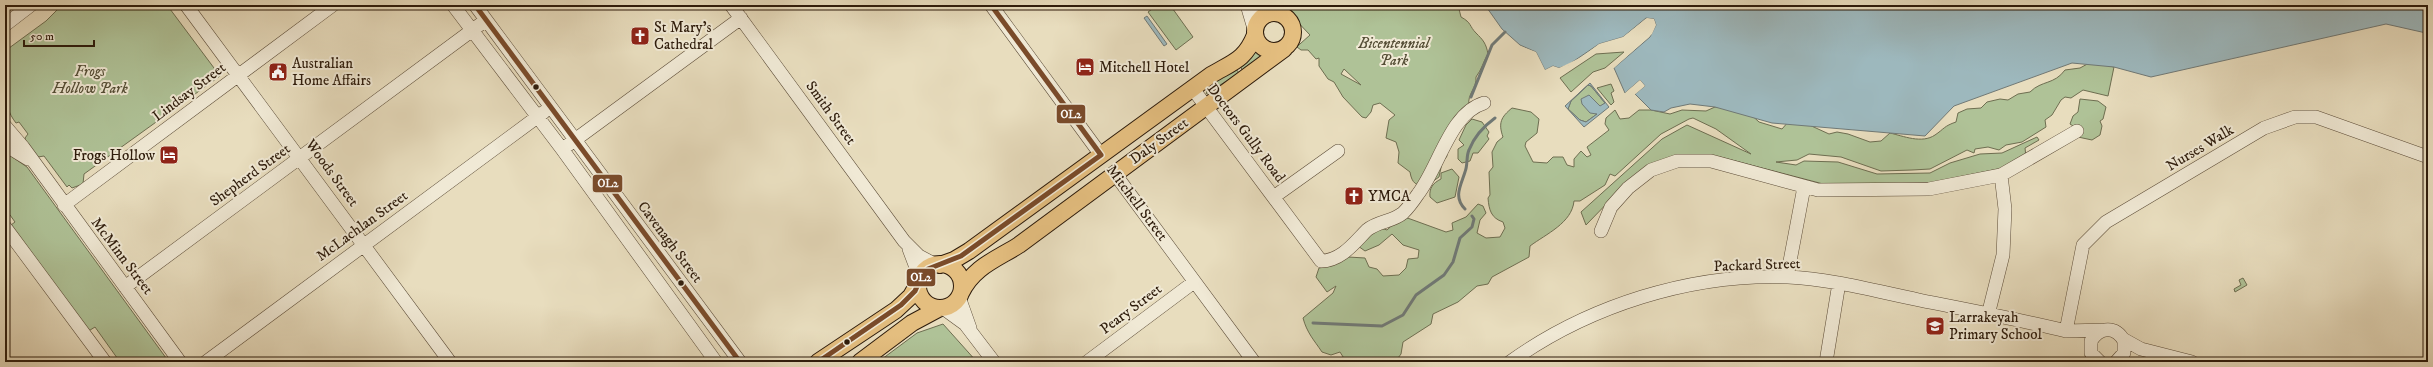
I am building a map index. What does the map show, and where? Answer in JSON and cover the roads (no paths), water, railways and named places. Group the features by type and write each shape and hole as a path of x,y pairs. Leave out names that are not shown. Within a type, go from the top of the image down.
{"main road":[{"name":"Daly Street","path":"938,265 954,260 969,251 1211,75 1240,59 1250,47 1257,23 1263,16 1277,14 1288,20 1293,31 1293,37 1284,49 1019,245 983,266 967,282 960,295"},
{"path":"1255,33 1258,43 1268,51 1284,49"},
{"name":"Mitchell Street","path":"1102,155 1115,174"},
{"path":"818,362 896,310 915,291 925,271 938,265 949,267 956,272 961,280 960,295 951,305 912,323 860,362"},
{"path":"920,280 919,291 923,299 931,306 942,308"}],"street":[{"path":"5,25 31,5"},
{"name":"Woods Street","path":"186,5 450,362"},
{"name":"Lindsay Street","path":"64,205 333,5"},
{"path":"453,5 562,149 716,362"},
{"name":"Cavenagh Street","path":"475,5 740,362"},
{"name":"Smith Street","path":"731,5 904,241 919,256 938,265"},
{"name":"Mitchell Street","path":"991,5 1102,155"},
{"path":"1247,5 1255,33"},
{"path":"1250,5 1277,14"},
{"path":"562,149 741,18"},
{"path":"472,31 486,20"},
{"name":"Shepherd Street","path":"125,287 472,31"},
{"name":"Doctors Gully Road","path":"1193,89 1275,196 1315,257 1321,261 1326,261 1351,249 1368,230 1379,222 1402,213 1428,180 1458,122 1468,110 1484,103"},
{"path":"538,117 550,108"},
{"name":"McLachlan Street","path":"206,362 538,117"},
{"name":"Nurses Walk","path":"2066,331 2083,245 2106,222 2264,128 2295,117 2316,117 2428,157"},
{"name":"McMinn Street","path":"5,126 180,362"},
{"path":"1601,231 1611,207 1628,188 1651,170 1677,161 1711,161 1804,187 1838,191 1929,189 2001,175 2077,131"},
{"name":"McMinn Street","path":"5,145 24,156 38,169"},
{"name":"Doctors Gully Road","path":"1275,196 1338,151"},
{"name":"Mitchell Street","path":"1115,174 1254,362"},
{"path":"1988,315 2003,248 2005,209 2001,175"},
{"path":"1787,277 1804,187"},
{"path":"5,227 105,362"},
{"name":"Smith Street","path":"904,241 920,280"},
{"name":"Packard Street","path":"1510,362 1566,328 1591,316 1640,298 1679,288 1719,281 1787,277 1839,283 2066,331 2105,330"},
{"name":"Peary Street","path":"1087,362 1194,282"},
{"path":"1826,362 1839,283"},
{"path":"960,295 973,335"},
{"path":"942,308 959,319 994,362"},
{"path":"698,337 712,325"},
{"path":"2094,358 2090,347 2094,336 2105,330 2117,332 2123,339 2141,349 2192,362"},
{"name":"Packard Street","path":"2066,331 2094,358"},
{"path":"2116,362 2124,353 2123,339"}],"water":[{"path":"1485,5 2428,5 2428,30 2426,33 2386,24 2151,77 2114,67 2072,63 1954,106 1925,136 1772,123 1715,107 1690,104 1671,108 1664,112 1651,110 1635,94 1645,86 1640,80 1625,93 1614,68 1650,37 1656,25 1654,19 1646,18 1623,37 1599,44 1568,65 1559,68 1553,66 1545,70 1536,52 1520,45 1502,29"},
{"path":"1147,16 1167,44 1164,46 1144,18"},
{"path":"1590,83 1609,107 1584,127 1565,106","holes":["1588,85 1591,86 1605,103 1600,106 1589,95 1581,99 1582,104 1590,113 1597,114 1586,122 1580,120 1568,109 1571,101"]}],"waterway":[{"path":"1471,97 1492,45 1505,32"},
{"path":"1465,209 1459,200 1459,191 1466,169 1468,152 1480,132 1495,118"},
{"path":"1313,323 1382,326 1403,315 1416,295 1444,275 1453,262 1460,238 1472,227 1474,219 1472,216"}],"place":[{"name":"St Mary's Cathedral","path":"640,36"},
{"name":"Mitchell Hotel","path":"1085,67"},
{"name":"Australian Home Affairs","path":"278,72"},
{"name":"Frogs Hollow","path":"169,155"},
{"name":"YMCA","path":"1354,196"},
{"name":"Larrakeyah Primary School","path":"1935,326"}],"park label":[{"name":"Bicentennial Park","path":"1394,52"},
{"name":"Frogs Hollow Park","path":"90,80"}]}
